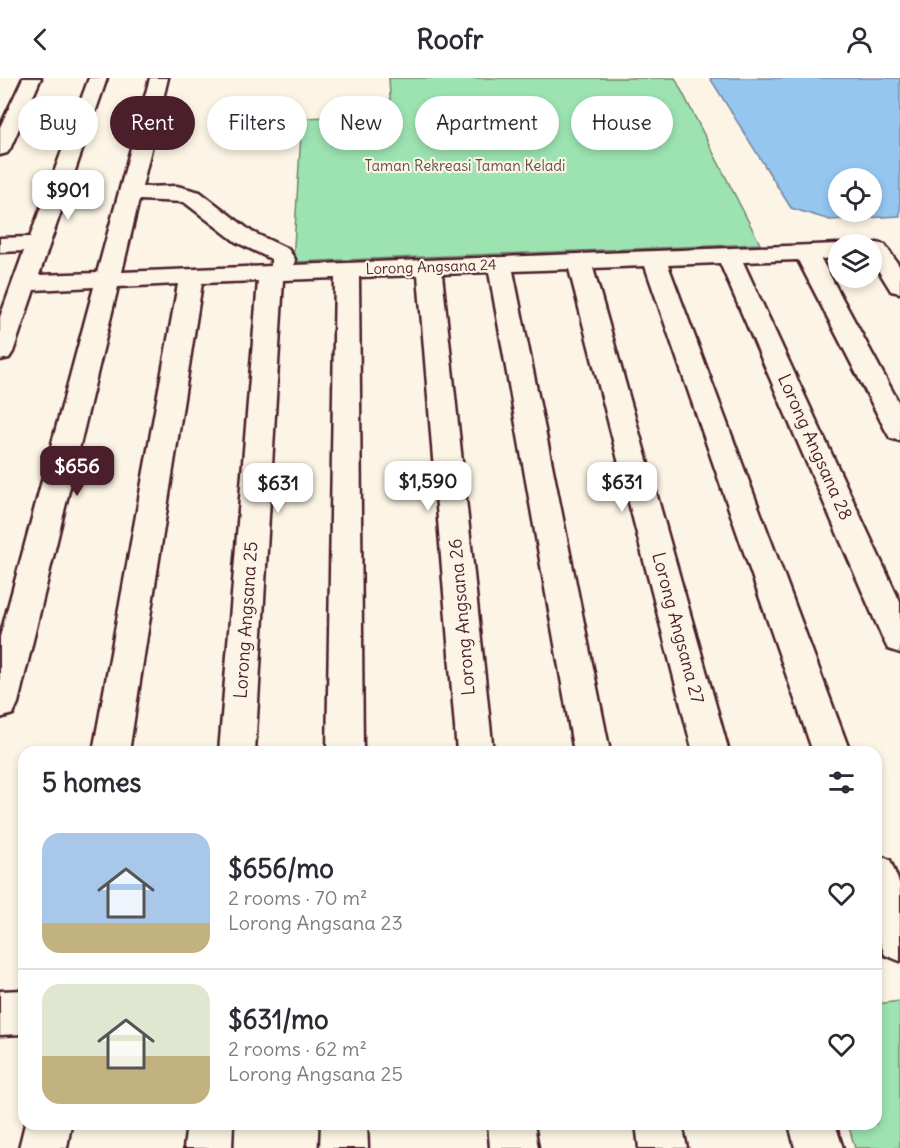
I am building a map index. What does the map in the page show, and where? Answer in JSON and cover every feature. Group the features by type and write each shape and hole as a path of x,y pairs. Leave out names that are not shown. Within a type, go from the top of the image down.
{"street":[{"path":"0,149 32,78"},
{"path":"0,352 98,78"},
{"path":"0,703 159,78"},
{"path":"129,194 177,193 192,197 244,237 280,254 283,259 276,273"},
{"path":"0,245 38,244"},
{"path":"883,250 900,286"},
{"name":"Lorong Angsana 24","path":"24,283 828,251"},
{"path":"806,252 900,431"},
{"name":"Lorong Angsana 28","path":"729,256 900,639"},
{"path":"654,258 830,746"},
{"name":"Lorong Angsana 27","path":"579,261 709,746"},
{"path":"500,265 591,746"},
{"name":"Lorong Angsana 26","path":"429,267 474,746"},
{"path":"345,746 347,270"},
{"name":"Lorong Angsana 25","path":"237,746 276,273"},
{"path":"112,746 191,276"},
{"path":"882,891 900,942 882,945"},
{"path":"0,1013 18,1012"},
{"path":"44,1148 47,1130"},
{"path":"208,1148 210,1130"},
{"path":"344,1130 344,1148"},
{"path":"512,1130 514,1148"},
{"path":"660,1130 663,1148"},
{"path":"814,1130 819,1148"}],"green space":[{"name":"Taman Rekreasi Taman Keladi","path":"389,78 675,78 760,244 293,262 300,150 307,150 307,118 319,117 319,150 403,150 403,96 390,96"},
{"path":"900,1001 900,1148 855,1148 850,1130 882,1130 882,1003"}],"water":[{"path":"710,78 900,78 900,216 882,217 882,168 828,168 828,219 791,208"}]}
